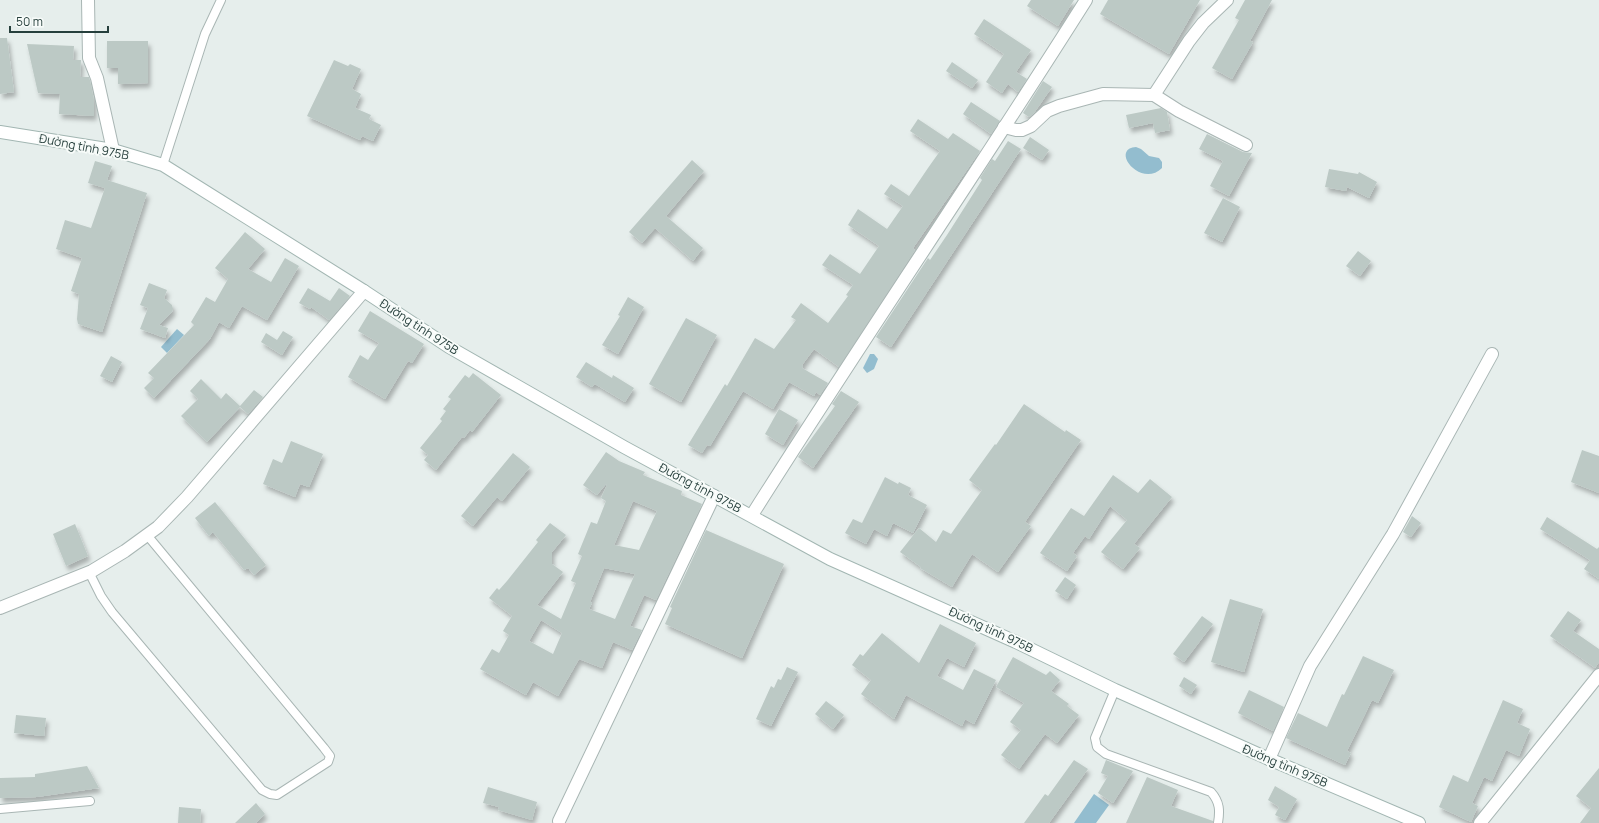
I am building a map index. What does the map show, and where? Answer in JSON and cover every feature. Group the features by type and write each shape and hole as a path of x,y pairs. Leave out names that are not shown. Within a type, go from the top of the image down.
{"street":[{"path":"88,0 89,58 97,78 113,150"},
{"path":"752,515 829,393 936,233 1004,127 1018,109 1086,0"},
{"path":"1154,96 1188,40 1226,0"},
{"path":"1004,127 1022,130 1031,126 1047,111 1059,106 1104,94 1154,96 1179,111 1246,145"},
{"name":"Đường tỉnh 975B","path":"0,132 113,150 163,165 364,291 449,347 624,447 752,515 830,559 1008,638 1115,690 1269,759 1419,823"},
{"path":"0,608 89,572 125,551 174,512 364,291"},
{"path":"1269,759 1310,666 1393,534 1492,354"},
{"path":"559,821 714,496"},
{"path":"1480,823 1599,675"}],"lane":[{"path":"163,165 205,34 221,0"},
{"path":"89,572 101,596 112,612 262,790 270,794 277,795 328,762 330,756 324,748 147,535"},
{"path":"1115,690 1095,738 1097,747 1106,754 1212,792 1216,797 1220,809 1218,823"},
{"path":"0,809 90,801"}],"water":[{"path":"1136,147 1141,149 1149,156 1159,158 1162,162 1162,168 1154,173 1145,174 1137,171 1127,160 1126,154 1129,149"},
{"path":"177,329 184,335 167,353 161,347"},
{"path":"870,354 874,354 878,359 874,369 867,373 863,368"},
{"path":"1094,794 1109,805 1096,823 1074,823"}],"building":[{"path":"1031,0 1074,0 1058,26 1027,6"},
{"path":"1108,0 1200,0 1169,54 1100,14"},
{"path":"1245,0 1272,0 1250,41 1253,42 1232,79 1212,68 1239,20 1235,18"},
{"path":"984,19 1031,50 1016,72 1027,79 1018,92 1008,84 1002,93 986,82 1004,54 974,34"},
{"path":"0,38 7,38 14,92 0,94"},
{"path":"107,41 148,41 148,83 118,84 118,68 107,68"},
{"path":"27,44 74,46 73,60 81,60 80,77 89,77 90,80 94,100 94,116 59,114 60,94 38,93"},
{"path":"334,60 348,66 350,64 361,69 352,89 361,94 355,108 371,115 369,119 381,125 373,141 362,136 360,140 307,116"},
{"path":"952,62 978,80 972,88 946,71"},
{"path":"1043,81 1052,87 1034,113 1029,117 1023,113"},
{"path":"971,102 1000,121 991,134 963,114"},
{"path":"1161,108 1167,112 1170,130 1155,133 1153,123 1129,128 1126,115"},
{"path":"918,119 948,139 953,133 980,151 913,248 915,250 839,367 814,349 802,365 802,368 828,383 820,395 816,392 814,396 789,382 773,409 743,391 710,446 707,445 702,453 688,445 725,384 727,386 755,338 774,349 796,320 791,317 801,303 828,323 848,296 846,295 853,285 822,265 830,254 860,274 879,246 848,225 858,209 887,229 903,206 884,194 891,184 909,196 940,151 910,131"},
{"path":"1207,134 1243,152 1252,153 1229,196 1210,186 1223,161 1199,149"},
{"path":"1030,137 1049,150 1042,160 1023,148"},
{"path":"1008,141 1021,149 891,347 876,337 928,258 930,260 947,235 982,180 980,178 992,159 995,161"},
{"path":"692,160 704,171 666,216 703,248 693,261 655,228 642,243 629,232"},
{"path":"95,161 112,166 107,180 147,193 102,332 78,324 79,294 71,291 82,258 56,249 65,220 91,228 105,188 88,183"},
{"path":"1329,169 1358,174 1359,172 1377,182 1369,198 1347,187 1346,191 1325,187"},
{"path":"1223,198 1240,207 1222,242 1204,233"},
{"path":"245,232 265,249 248,269 271,282 285,258 299,266 267,320 242,306 229,328 219,322 210,339 154,398 144,388 154,378 148,373 194,325 191,322 206,297 215,302 228,279 215,268"},
{"path":"1358,251 1371,261 1360,276 1346,266"},
{"path":"149,283 167,290 164,298 172,305 172,312 159,325 168,328 165,338 140,329 148,308 140,305"},
{"path":"308,288 330,301 339,288 350,296 329,320 311,307 310,309 299,303"},
{"path":"628,297 644,307 618,354 602,345 620,316 618,315"},
{"path":"370,311 424,344 412,363 408,361 385,399 348,377 360,355 368,360 379,343 358,331"},
{"path":"686,318 717,335 681,402 649,384"},
{"path":"283,331 293,337 282,355 261,342 266,333 277,340"},
{"path":"111,356 122,362 112,382 100,376"},
{"path":"586,362 612,378 613,375 634,388 625,402 595,384 592,387 576,377"},
{"path":"473,373 501,395 472,432 470,430 464,438 462,437 436,470 424,460 428,455 420,448 442,421 440,419 446,411 443,409 451,399 448,397 465,375 469,378"},
{"path":"201,379 221,399 226,393 240,406 254,390 263,397 248,414 240,407 207,442 181,416 198,399 190,391"},
{"path":"841,391 859,402 813,468 798,457 835,406 832,404"},
{"path":"1024,404 1065,432 1066,430 1081,440 1025,522 1031,526 998,572 972,554 952,587 920,568 921,567 900,552 919,528 936,542 943,530 951,534 982,490 969,480 995,444 996,445"},
{"path":"779,409 798,420 783,445 765,434"},
{"path":"291,441 323,454 309,487 300,484 295,497 263,484 273,459 282,463"},
{"path":"1582,450 1599,456 1599,493 1571,482"},
{"path":"606,452 619,461 645,472 643,475 682,491 681,495 702,504 656,600 644,595 630,626 642,630 632,650 613,642 602,668 579,659 558,696 533,682 526,695 480,669 492,649 499,653 509,635 503,631 512,616 489,598 497,588 499,590 507,581 538,542 536,540 550,523 566,535 552,552 552,564 563,572 537,605 561,619 576,583 571,581 582,556 578,554 591,522 597,524 606,501 601,498 607,485 606,484 597,495 583,485","holes":["633,501 657,511 639,550 614,545","604,568 635,574 615,619 589,609 592,603 590,602","541,620 562,633 553,654 529,641"]},
{"path":"513,453 530,467 502,501 497,497 473,526 461,516"},
{"path":"1113,475 1138,493 1150,479 1172,497 1134,544 1140,548 1123,569 1101,552 1127,520 1110,506 1089,539 1085,536 1073,553 1077,556 1067,571 1040,553 1071,508 1084,516"},
{"path":"885,477 898,484 899,482 911,488 908,495 927,505 913,533 893,523 887,536 874,529 866,544 845,533 853,519 862,523"},
{"path":"215,502 266,565 254,575 248,568 244,570 213,532 209,536 195,518"},
{"path":"1412,516 1421,523 1411,537 1403,532"},
{"path":"1547,517 1597,549 1599,547 1599,579 1584,569 1590,560 1540,529"},
{"path":"75,524 88,556 66,566 53,534"},
{"path":"706,530 784,564 742,658 665,624 672,608 670,607"},
{"path":"1065,577 1076,585 1067,599 1055,591"},
{"path":"1230,599 1263,609 1244,672 1211,662"},
{"path":"1568,611 1581,620 1573,631 1599,649 1599,662 1595,668 1550,636"},
{"path":"1202,616 1213,624 1184,662 1173,654"},
{"path":"940,624 976,643 964,667 947,658 937,676 963,690 974,669 996,680 974,724 965,719 962,726 906,695 894,719 861,694 871,680 852,665 860,654 863,656 882,633 919,663"},
{"path":"1363,656 1394,670 1378,703 1372,700 1347,751 1351,753 1345,765 1286,738 1298,713 1327,727 1342,694 1344,695"},
{"path":"1013,657 1046,675 1050,671 1060,680 1051,691 1069,704 1067,706 1079,715 1057,743 1045,734 1019,769 1001,755 1021,730 1010,722 1024,703 996,687"},
{"path":"787,667 798,672 771,726 756,719 771,686 774,688 778,679 781,680"},
{"path":"1184,677 1197,685 1191,694 1179,686"},
{"path":"1249,690 1284,707 1273,731 1238,713"},
{"path":"1503,700 1523,709 1517,723 1530,729 1519,756 1506,750 1492,781 1484,777 1472,803 1478,806 1471,822 1439,807 1453,775 1468,782"},
{"path":"826,701 844,715 833,729 815,714"},
{"path":"16,715 46,718 44,736 14,733"},
{"path":"1074,760 1088,769 1049,823 1024,823 1045,794 1048,796"},
{"path":"1106,760 1133,771 1113,803 1098,793 1108,776 1101,773"},
{"path":"87,766 99,788 37,797 0,798 0,778 35,777 35,774"},
{"path":"1599,768 1599,823 1580,823 1591,808 1576,796"},
{"path":"1147,777 1178,790 1171,806 1213,821 1213,823 1126,823"},
{"path":"1275,786 1297,799 1285,820 1275,815 1279,807 1268,800"},
{"path":"488,787 537,802 532,820 498,810 499,807 483,803"},
{"path":"256,803 265,814 256,823 235,823"},
{"path":"179,807 201,809 200,823 178,823"}]}
